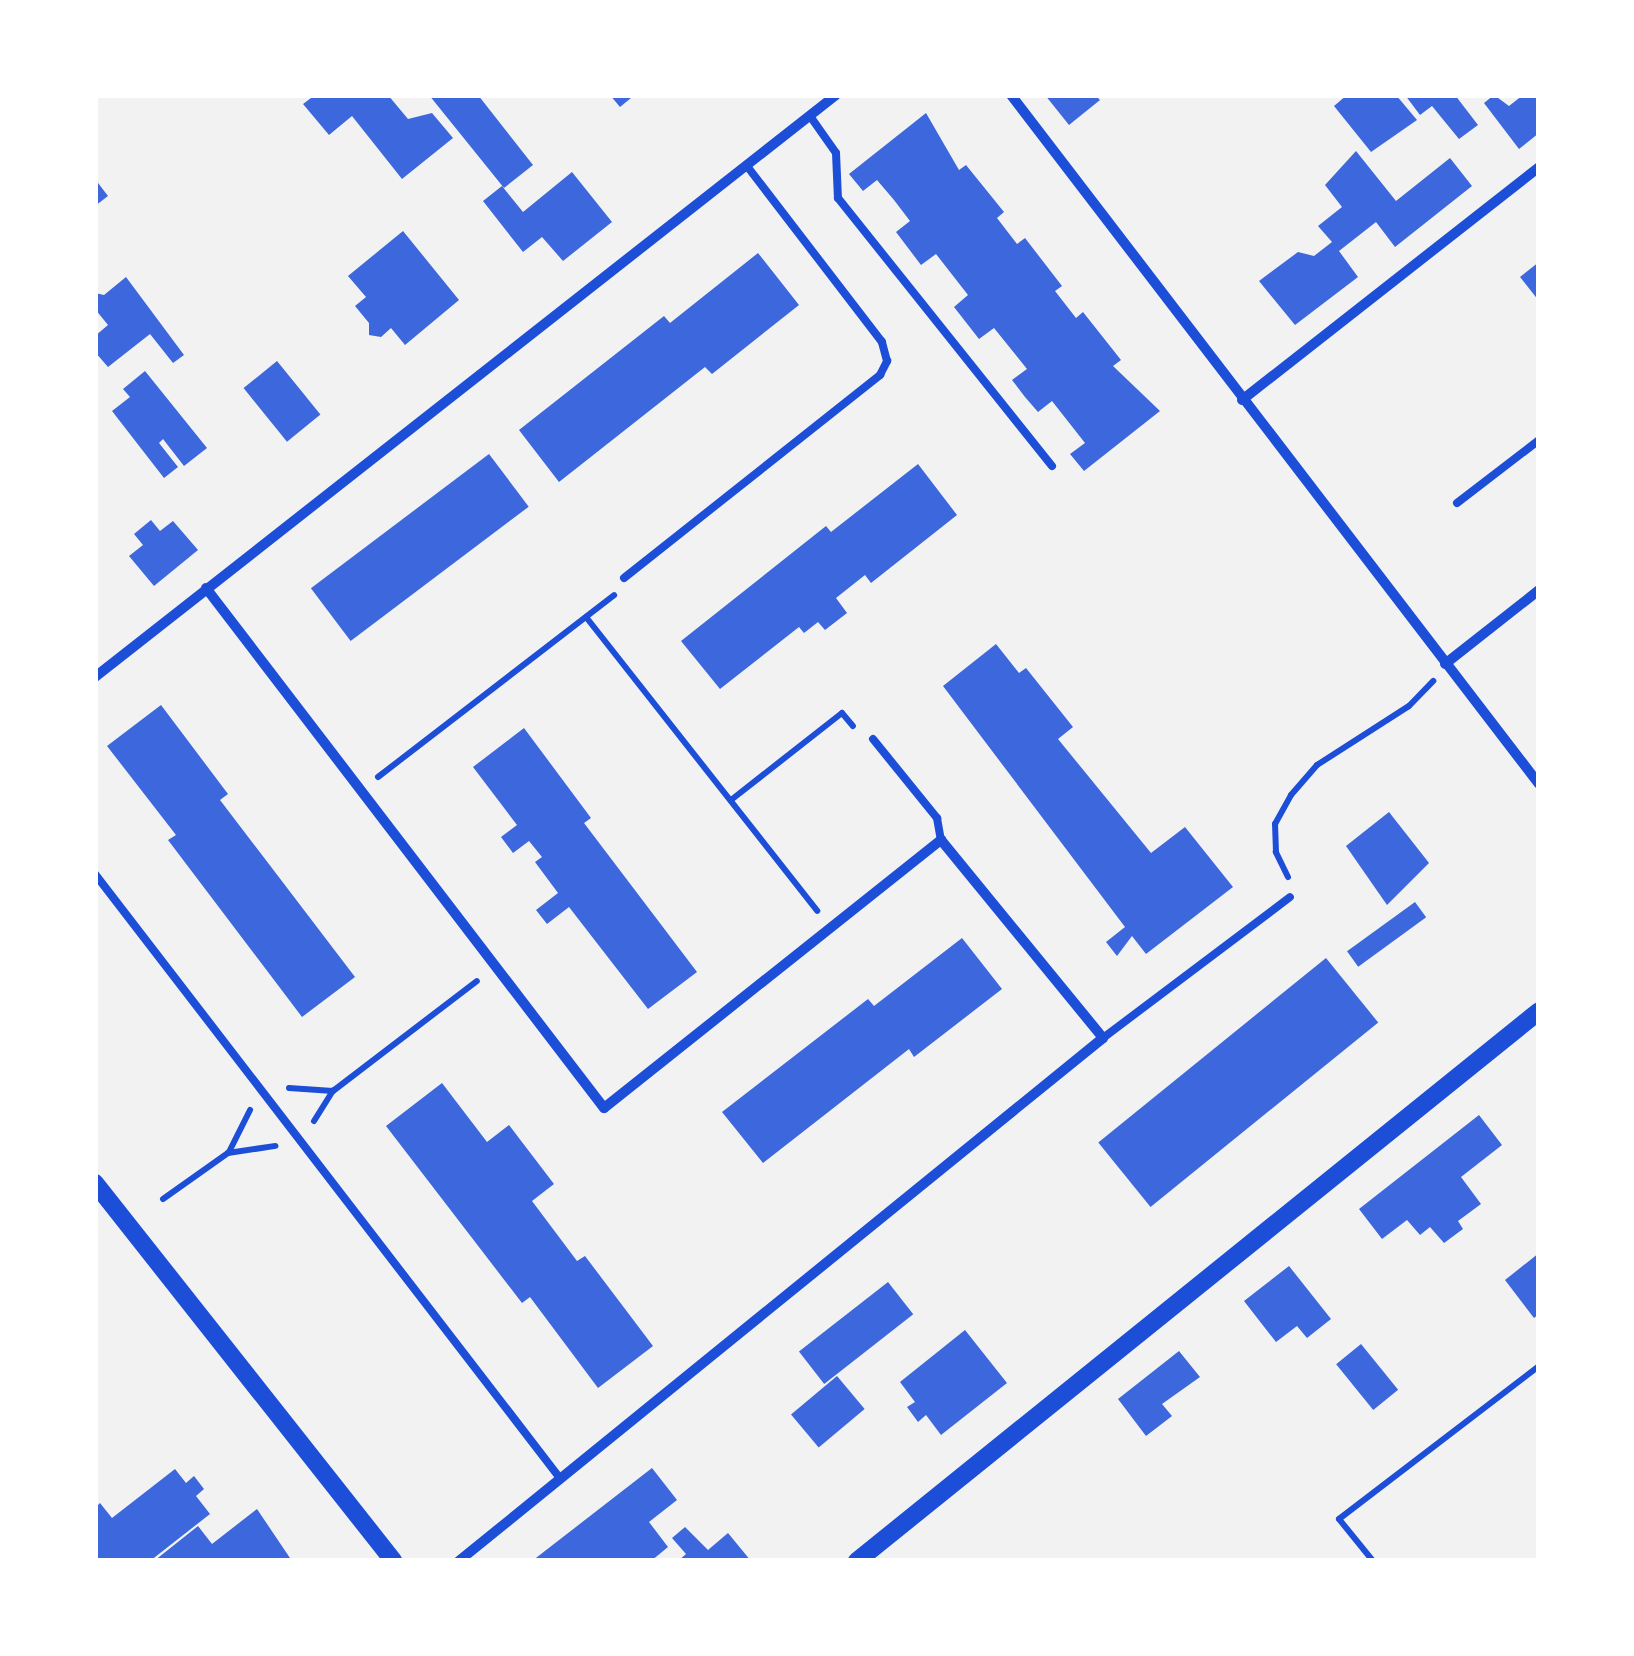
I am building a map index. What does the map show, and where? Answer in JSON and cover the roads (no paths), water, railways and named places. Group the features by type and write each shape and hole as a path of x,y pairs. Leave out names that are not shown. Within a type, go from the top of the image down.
{"street":[{"path":"95,678 836,95"},
{"path":"1011,95 1539,784"},
{"path":"1242,400 1539,167"},
{"path":"206,588 604,1108 941,840 1103,1038 458,1561"},
{"path":"1445,664 1539,590"},
{"path":"857,1561 1539,1011"},
{"path":"95,1183 393,1561"}],"lane":[{"path":"810,116 836,153 832,183 838,198 1052,466"},
{"path":"624,578 880,375 888,361 882,342 747,166"},
{"path":"1457,502 1538,443"},
{"path":"874,739 937,818 941,840"},
{"path":"95,874 560,1477"},
{"path":"1103,1038 1290,896"}]}
